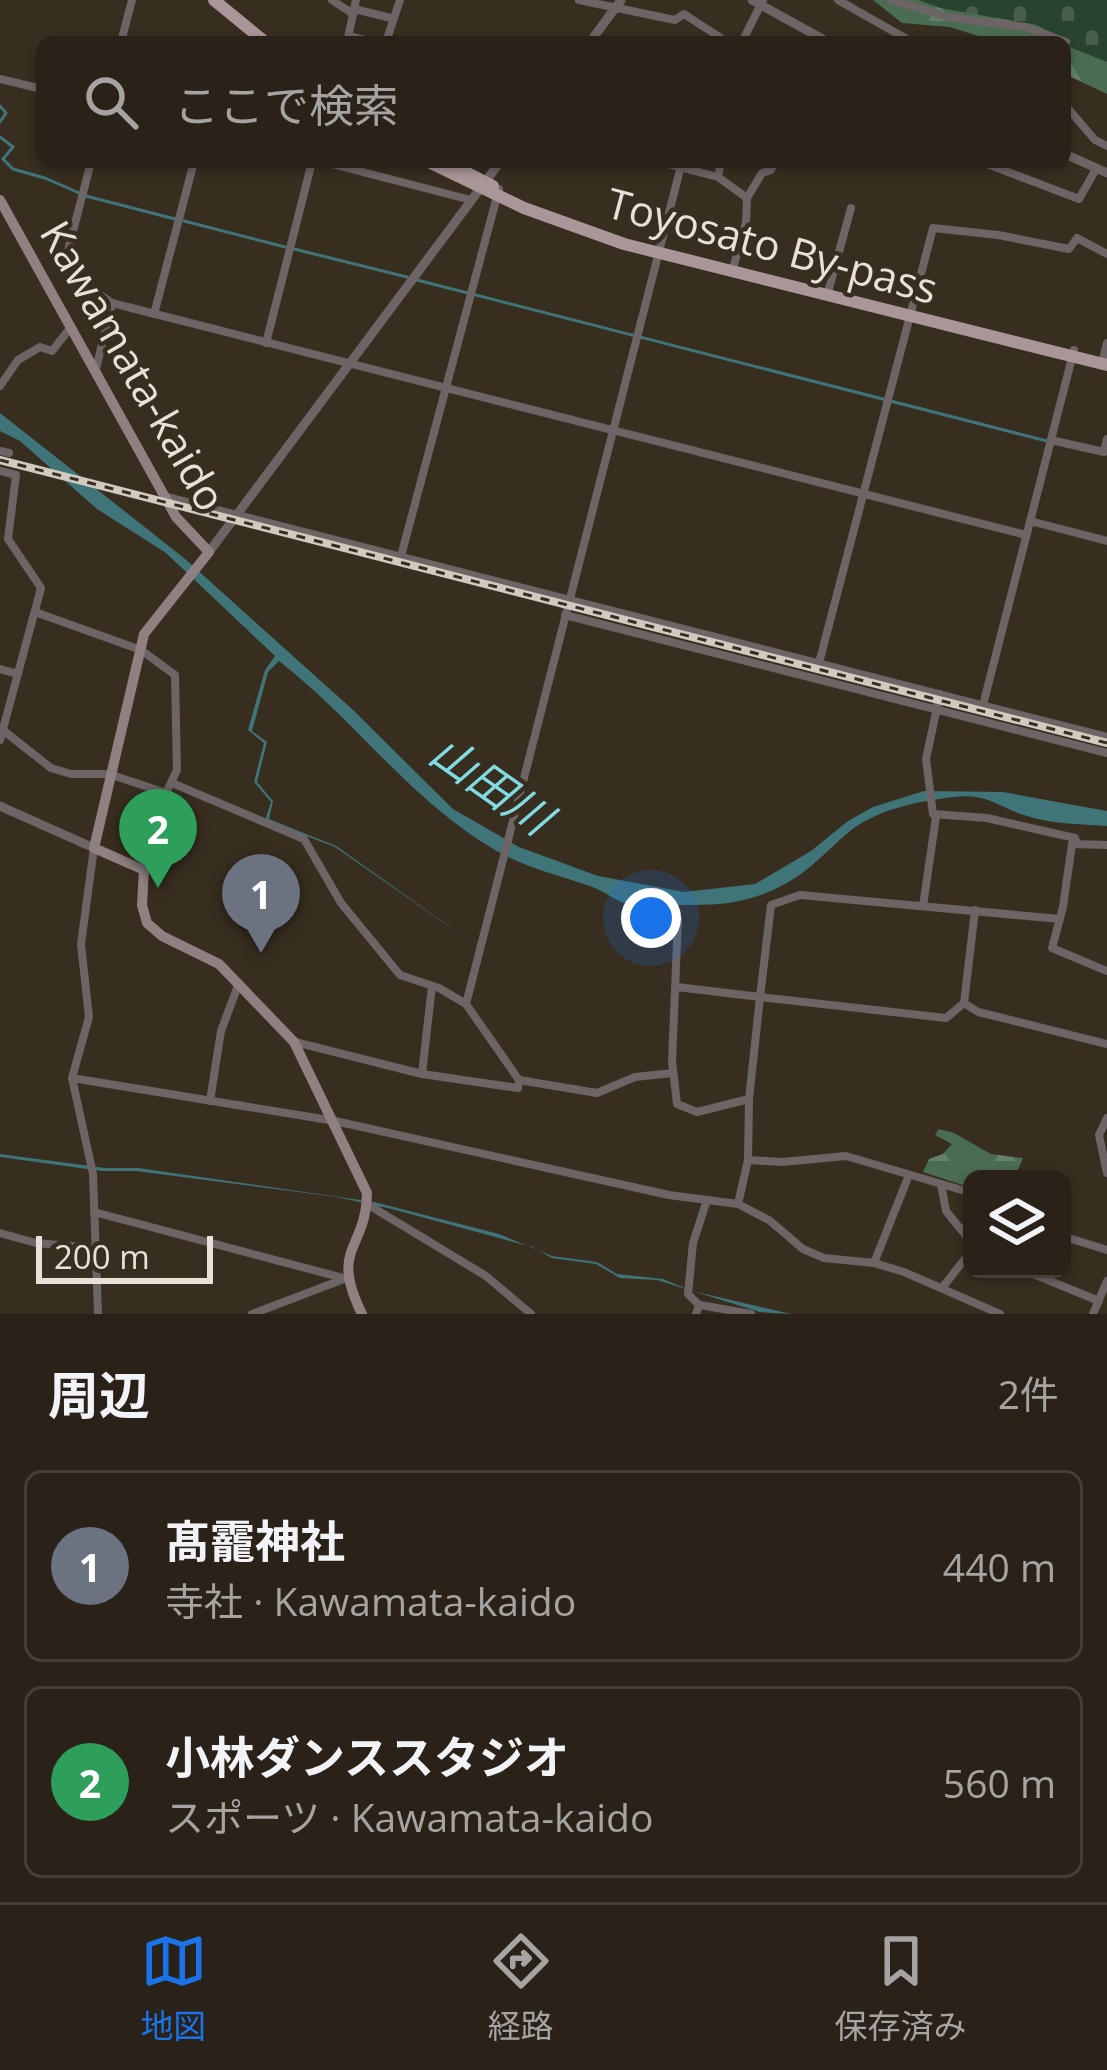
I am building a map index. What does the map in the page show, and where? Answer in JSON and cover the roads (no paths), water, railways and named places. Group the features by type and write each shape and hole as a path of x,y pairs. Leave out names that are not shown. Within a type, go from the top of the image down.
{"main road":[{"path":"214,0 258,36"},
{"path":"225,0 269,36"},
{"name":"Toyosato By-pass","path":"440,168 479,190 658,250 1073,354 1105,358"},
{"name":"Toyosato By-pass","path":"453,168 479,190"},
{"name":"Kawamata-kaido","path":"0,200 165,496 206,557"},
{"path":"206,557 146,628 94,848 144,870 143,915 152,931 220,964 294,1042 363,1180 367,1204 345,1279 362,1314"}],"street":[{"path":"123,36 132,0"},
{"path":"332,0 391,18"},
{"path":"387,36 400,0"},
{"path":"579,0 675,20 684,14"},
{"path":"594,36 621,0"},
{"path":"680,0 684,14 718,36"},
{"path":"838,0 901,36"},
{"path":"891,0 948,17 1026,27 1050,36"},
{"path":"744,36 758,1 818,36"},
{"path":"0,79 36,88"},
{"path":"1071,112 1095,140 1107,146"},
{"path":"998,168 1079,199 1102,171 1071,157"},
{"path":"89,168 64,266 112,303 1026,535"},
{"path":"154,314 192,168"},
{"path":"266,343 310,168"},
{"path":"357,168 479,190"},
{"path":"206,557 496,168"},
{"path":"466,1004 680,168"},
{"path":"690,168 718,177 747,198"},
{"path":"718,177 720,168"},
{"path":"734,268 747,198 762,173 772,168"},
{"path":"401,556 497,193"},
{"path":"828,293 850,208"},
{"path":"819,663 933,228 1069,249 1077,238 1107,254"},
{"path":"96,369 112,303"},
{"path":"0,386 17,360 40,346 52,351 71,326"},
{"path":"983,705 1073,354"},
{"path":"1051,440 1104,452 1107,439"},
{"path":"0,471 16,475 8,539 41,588 1,735 51,768 71,774 109,774 166,793"},
{"path":"165,496 1107,737"},
{"path":"1030,521 1107,541"},
{"path":"35,612 141,650 170,668 177,683 179,756 153,824 144,870"},
{"path":"565,615 1107,753"},
{"path":"0,669 17,674"},
{"path":"923,906 935,816 926,759 940,694"},
{"path":"172,783 304,838 341,903 400,974 466,1004 519,1080 518,1088 422,1074 294,1042"},
{"path":"0,806 94,848 81,944 88,1017 72,1078 93,1174 98,1314"},
{"path":"935,816 963,814 1025,826 1075,838 1077,844"},
{"path":"1107,845 1072,844 1052,949 1107,971"},
{"path":"738,1204 748,1160 749,1099 771,905 815,895 1060,919"},
{"path":"677,987 946,1018 964,1003 975,910"},
{"path":"678,920 673,1073 677,1104 697,1112 749,1099"},
{"path":"210,1101 221,1031 239,982"},
{"path":"422,1074 433,986"},
{"path":"964,1003 979,1012 1107,1044"},
{"path":"519,1080 597,1093 635,1077 673,1073"},
{"path":"72,1078 335,1121 738,1204 824,1258 874,1263 1000,1314"},
{"path":"1107,1118 1099,1135 1107,1173"},
{"path":"748,1160 846,1156 963,1190"},
{"path":"874,1263 909,1175"},
{"path":"940,1184 946,1211 963,1234"},
{"path":"707,1200 693,1243 688,1294 698,1310 751,1314"},
{"path":"367,1204 486,1276 531,1314"},
{"path":"94,1212 345,1279"},
{"path":"0,1233 36,1243 93,1249"},
{"path":"1071,1239 1107,1250"},
{"path":"942,1288 963,1259"},
{"path":"1044,1278 1099,1300"},
{"path":"252,1314 345,1279"},
{"path":"1093,1314 1107,1281"}],"water":[{"path":"0,413 184,558 352,709 453,809 519,847 598,876 684,892 755,884 873,807 924,791 1003,792 1107,811 1107,826 1044,820 975,797 927,801 860,824 803,873 746,900 631,905 518,861 465,830 279,661 268,672 252,731 267,742 257,782 273,801 269,819 336,846 477,946 335,847 265,820 271,802 254,782 264,743 248,730 265,670 275,656 166,553 97,509 20,441 0,431"},
{"path":"0,1154 138,1168 374,1202 499,1234 527,1246 337,1197 136,1171 102,1171"},
{"path":"537,1250 597,1262 617,1274 663,1279 691,1290 657,1280 620,1278 596,1264 552,1258"},
{"path":"694,1291 791,1314 760,1312"}],"waterway":[{"path":"0,106 6,113 0,122"},
{"path":"0,137 13,147 3,159 13,169 86,196 175,219"},
{"path":"184,221 285,247"},
{"path":"294,249 407,277"},
{"path":"417,280 1047,441"}],"railway":[{"path":"0,460 1107,743"}],"place":[{"name":"小林ダンススタジオ","path":"158,888"},
{"name":"髙靇神社","path":"261,953"}],"water label":[{"name":"山田川","path":"491,785"}]}
